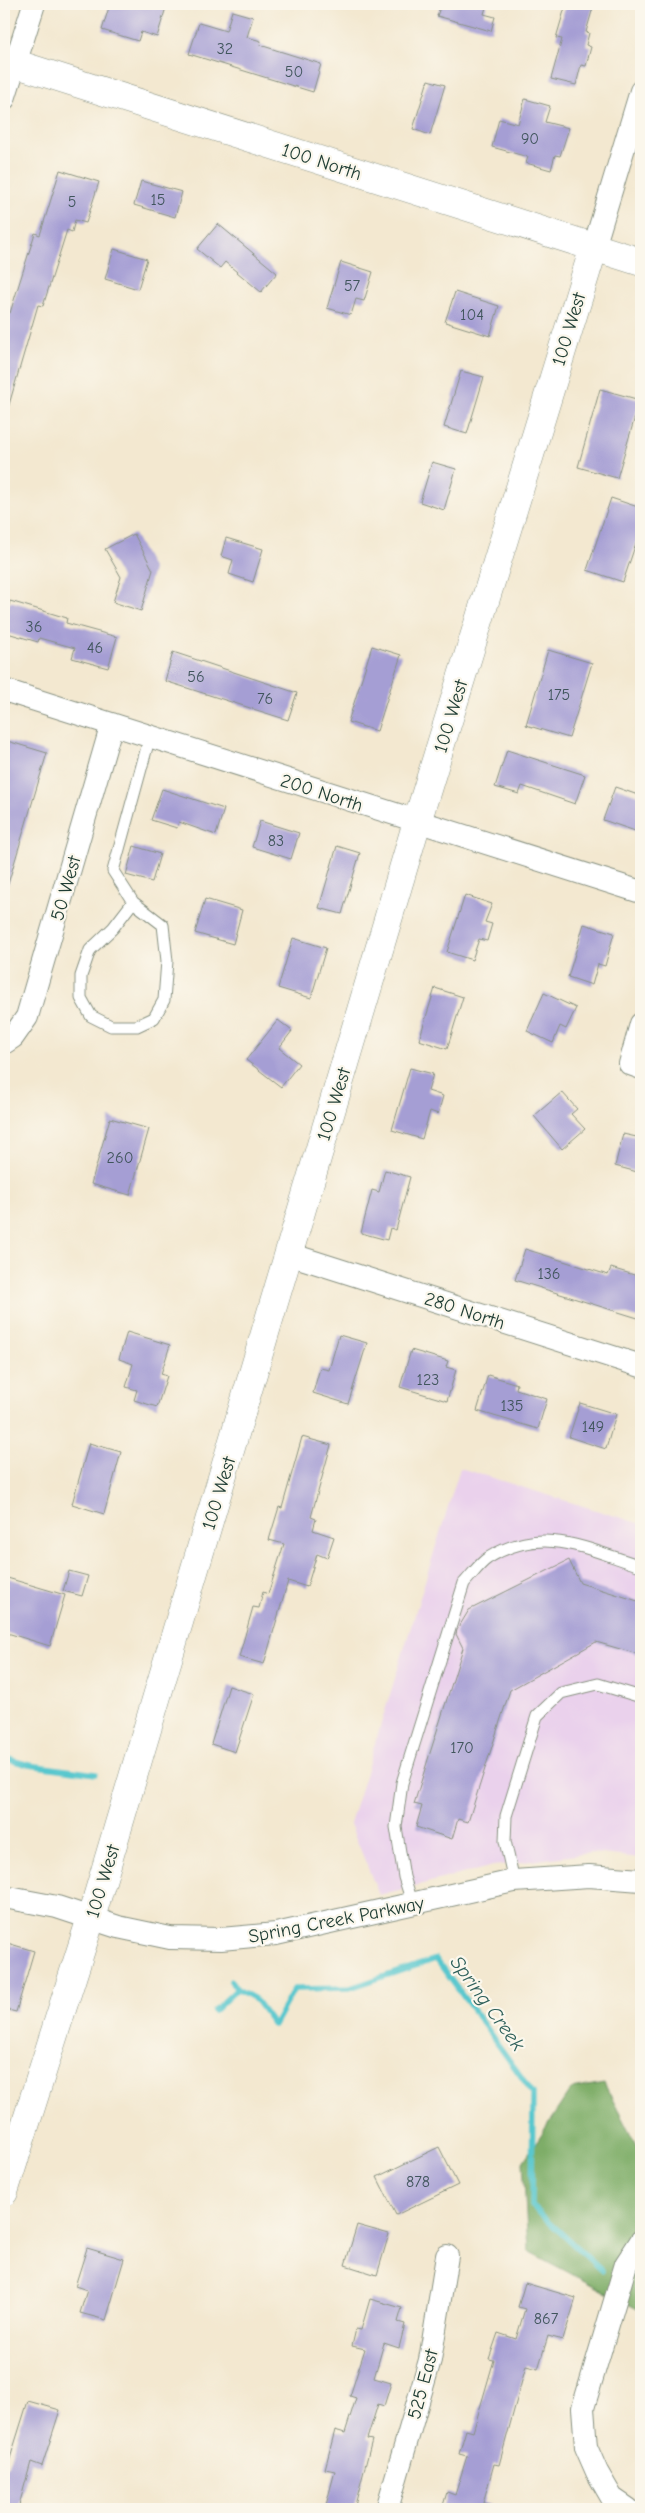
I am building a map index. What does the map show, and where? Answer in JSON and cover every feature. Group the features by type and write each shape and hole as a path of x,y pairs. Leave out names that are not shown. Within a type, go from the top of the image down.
{"street":[{"path":"4,99 9,62 34,4"},
{"name":"100 North","path":"9,62 641,262"},
{"name":"100 West","path":"4,2192 91,1918 417,822 641,91"},
{"name":"200 North","path":"4,690 641,892"},
{"name":"50 West","path":"4,1043 13,1037 27,1018 112,724"},
{"path":"635,1066 641,1024"},
{"name":"280 North","path":"289,1254 641,1366"},
{"name":"Spring Creek Parkway","path":"4,1897 57,1907 91,1918 170,1938 221,1939 276,1934 514,1881 589,1876 641,1880"},
{"path":"628,2509 612,2498 597,2472 586,2447 583,2408 626,2264 641,2241"},
{"name":"525 East","path":"387,2509 430,2360 447,2256"}],"lane":[{"path":"133,902 113,928 90,950 81,976 81,998 91,1016 111,1026 137,1026 154,1018 164,1000 167,961 163,925 133,902 113,871 150,736"},
{"path":"413,1905 404,1877 396,1827 402,1783 464,1583 487,1559 526,1541 564,1542 641,1566"},
{"path":"514,1881 505,1840 506,1816 537,1716 562,1693 598,1684 641,1697"}],"shaded area":[{"path":"460,1468 641,1524 641,1858 591,1853 493,1866 379,1895 350,1824"}],"green space":[{"path":"604,2083 639,2151 641,2161 641,2222 634,2238 641,2246 641,2311 528,2251 523,2162 571,2089"}],"building":[{"path":"110,4 167,4 157,37 141,32 138,41 102,30"},
{"path":"441,4 487,4 484,14 495,17 491,31 437,16"},
{"path":"566,4 594,4 586,32 589,33 586,45 591,47 586,66 581,65 576,85 551,79 562,39 556,38"},
{"path":"232,11 253,17 247,37 261,41 260,45 321,64 313,92 189,54 199,23 226,31"},
{"path":"428,80 445,85 430,135 413,129"},
{"path":"525,99 550,106 545,122 569,128 560,156 555,155 551,170 526,163 528,157 492,147 499,119 518,124"},
{"path":"60,170 99,182 86,223 75,220 72,232 67,230 43,306 38,305 8,408 4,408 4,321 7,312 10,313 35,233 40,235"},
{"path":"141,181 182,192 175,217 134,205"},
{"path":"218,224 277,273 261,292 225,262 220,268 197,249"},
{"path":"114,249 147,259 138,289 105,279"},
{"path":"341,262 373,272 364,301 356,299 351,315 327,308"},
{"path":"455,292 499,306 490,336 445,322"},
{"path":"461,371 484,377 467,434 444,427"},
{"path":"600,389 640,400 617,478 578,467"},
{"path":"432,462 456,469 444,510 420,502"},
{"path":"611,498 641,508 641,541 637,540 623,582 587,570"},
{"path":"134,534 153,570 141,611 113,602 121,577 105,549"},
{"path":"226,538 263,549 253,582 229,574 233,560 221,556"},
{"path":"10,601 67,618 66,623 117,637 108,668 72,658 75,648 39,638 38,642 4,632 4,621"},
{"path":"372,646 401,655 377,731 348,722"},
{"path":"548,650 592,663 569,738 526,725"},
{"path":"173,652 297,693 288,720 165,681"},
{"path":"4,740 47,753 8,884 4,883"},
{"path":"507,750 585,775 575,804 522,786 519,794 495,787"},
{"path":"615,787 641,796 641,833 603,820"},
{"path":"162,789 224,809 216,835 179,822 177,828 151,820"},
{"path":"260,821 299,833 291,859 252,847"},
{"path":"134,846 160,854 152,882 126,875"},
{"path":"337,846 360,853 342,914 319,908"},
{"path":"465,895 492,904 485,922 492,924 487,941 479,939 472,960 447,952"},
{"path":"205,899 242,910 233,944 195,933"},
{"path":"584,924 614,933 605,966 598,964 592,985 568,977"},
{"path":"293,938 326,948 311,998 278,988"},
{"path":"435,988 463,997 447,1049 419,1040"},
{"path":"544,993 576,1008 566,1029 560,1026 553,1043 527,1031"},
{"path":"278,1020 292,1031 279,1048 299,1064 281,1087 246,1060"},
{"path":"410,1068 433,1074 428,1091 443,1096 438,1114 430,1111 422,1139 392,1130"},
{"path":"562,1092 577,1109 571,1114 585,1129 562,1149 534,1116"},
{"path":"110,1118 149,1129 130,1195 91,1184"},
{"path":"623,1134 641,1138 641,1173 615,1166"},
{"path":"385,1170 410,1177 396,1230 390,1228 387,1240 361,1233 372,1190 379,1192"},
{"path":"525,1249 608,1275 611,1268 641,1277 641,1319 515,1280"},
{"path":"127,1332 170,1345 161,1374 167,1376 157,1407 134,1400 137,1390 126,1387 133,1364 119,1359"},
{"path":"339,1335 367,1343 348,1404 313,1393 320,1368 329,1370"},
{"path":"411,1350 448,1361 446,1367 456,1370 447,1401 400,1387"},
{"path":"488,1375 517,1384 516,1389 547,1399 538,1429 477,1411"},
{"path":"580,1403 616,1414 606,1449 569,1437"},
{"path":"302,1437 331,1445 311,1517 316,1519 313,1530 334,1537 327,1558 317,1554 307,1587 288,1581 264,1664 239,1657 253,1607 259,1608 263,1592 268,1594 284,1544 269,1540 279,1507 282,1508"},
{"path":"89,1443 121,1452 104,1514 72,1504"},
{"path":"569,1560 580,1583 641,1602 641,1655 596,1642 510,1690 468,1822 458,1819 452,1839 416,1827 422,1806 414,1804 463,1648 456,1634 457,1630 469,1610"},
{"path":"69,1571 88,1576 82,1596 63,1591"},
{"path":"4,1577 65,1595 50,1646 4,1632"},
{"path":"229,1686 254,1694 235,1752 211,1744"},
{"path":"4,1942 34,1951 16,2012 4,2009"},
{"path":"439,2147 458,2185 396,2215 377,2177"},
{"path":"357,2225 389,2234 377,2275 345,2265"},
{"path":"87,2248 124,2259 106,2320 80,2313 87,2290 75,2286"},
{"path":"525,2283 576,2298 563,2340 548,2336 538,2369 526,2366 499,2465 494,2464 483,2503 491,2505 490,2509 442,2509 447,2492 455,2495 467,2456 459,2454 466,2430 473,2432 494,2360 489,2359 498,2333 516,2339 525,2309 518,2307"},
{"path":"370,2299 402,2308 398,2322 405,2324 399,2348 384,2343 374,2378 391,2383 384,2406 378,2404 367,2439 372,2440 354,2509 325,2509 335,2471 325,2469 335,2430 345,2433 356,2398 350,2396 365,2349 352,2346 356,2329 361,2330"},
{"path":"28,2401 60,2410 42,2466 31,2462 18,2509 4,2509 4,2467 7,2468"}],"waterway":[{"path":"4,1758 29,1765 96,1774"},
{"name":"Spring Creek","path":"214,2011 237,1989 255,1999 274,2025 294,1989 350,1988 436,1959 533,2093 532,2206 602,2271"},
{"path":"231,1981 237,1989"}]}
